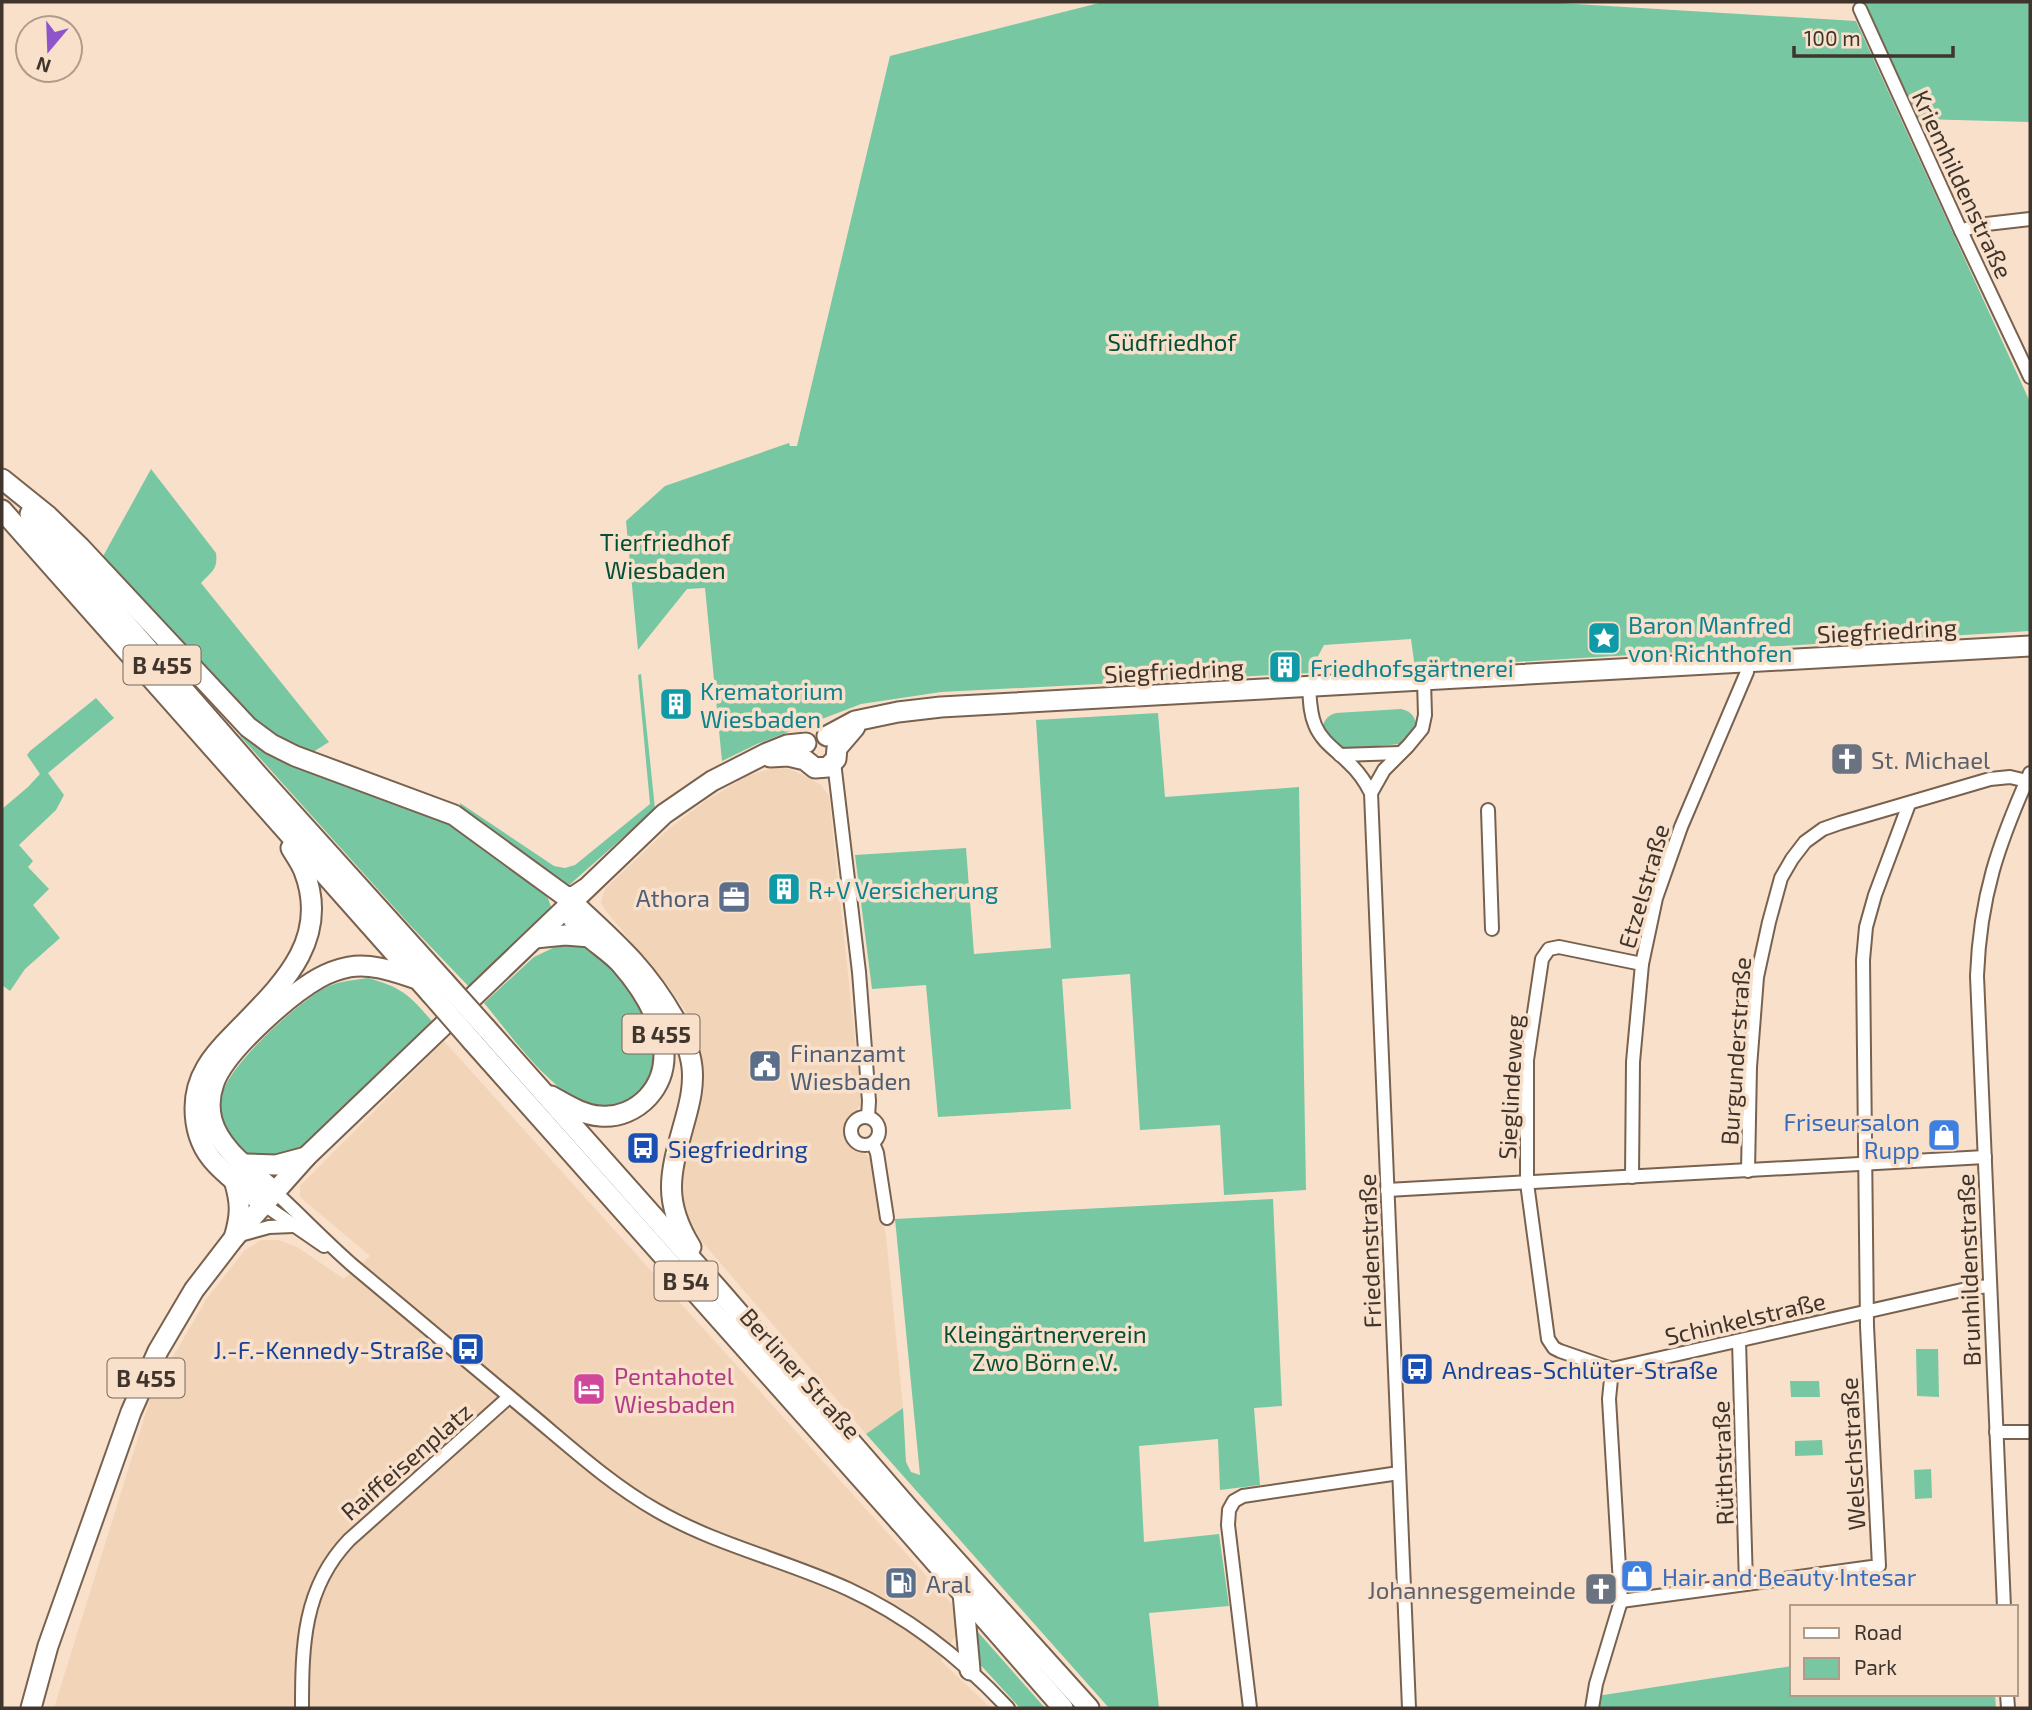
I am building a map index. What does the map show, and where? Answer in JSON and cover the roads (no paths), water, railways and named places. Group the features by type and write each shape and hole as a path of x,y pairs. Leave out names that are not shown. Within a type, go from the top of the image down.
{"main road":[{"path":"2,480 48,516 80,547 259,736 295,757 454,815 565,896 579,896"},
{"name":"B 455","path":"2,480 258,775 431,985 479,1035 540,1091 587,1113 600,1116 617,1115 646,1099 660,1077 664,1056 662,1040 649,1003 620,963 591,937"},
{"name":"B 455","path":"2,510 276,819 304,871 311,903 303,950 279,988 215,1053 200,1077 195,1100 196,1125 204,1147 219,1166 239,1172 239,1221 234,1238"},
{"name":"Siegfriedring","path":"268,1198 306,1157 669,811 712,781 779,747 821,753 845,725 898,712 941,707 2030,646"},
{"path":"276,819 431,985"},
{"path":"579,896 570,912 572,918 591,937"},
{"path":"579,896 649,978 678,1025 688,1047 692,1068 691,1096 673,1164 671,1195 683,1234 718,1289"},
{"path":"535,938 565,935 591,937"},
{"path":"268,1198 239,1172 216,1132 211,1117 210,1098 220,1069 235,1051 288,1002 318,979 334,971 366,966 386,969 431,985"},
{"name":"Berliner Straße","path":"479,1035 1063,1708"},
{"name":"B 54","path":"540,1091 718,1289"},
{"path":"239,1172 276,1166 306,1157"},
{"name":"B 455","path":"31,1708 48,1646 131,1412 158,1352 194,1290 268,1198"},
{"name":"Berliner Straße","path":"718,1289 911,1511 1089,1708"},
{"path":"963,1593 970,1670"}],"street":[{"name":"Kriemhildenstraße","path":"1860,9 2030,377"},
{"path":"1961,231 1978,225 2030,219"},
{"name":"Etzelstraße","path":"1632,1177 1633,1062 1642,964 1660,886 1686,815 1747,672 1748,662"},
{"path":"1371,793 1384,770 1422,729 1424,681"},
{"path":"1309,687 1310,709 1316,728 1322,738 1361,776 1371,793"},
{"path":"821,753 839,800 859,972 868,1117"},
{"path":"1340,755 1400,753"},
{"name":"Burgunderstraße","path":"1748,1171 1750,1068 1757,977 1781,878 1792,859 1805,842 1823,829 1964,785 1990,779 2028,777"},
{"name":"Brunhildenstraße","path":"2004,1605 1978,998 1979,936 1991,872 2028,777"},
{"name":"Friedenstraße","path":"1371,793 1409,1708"},
{"name":"Welschstraße","path":"1621,1601 1879,1566 1868,1311 1863,960 1866,928 1875,895 1909,804"},
{"path":"1488,810 1493,929"},
{"name":"Sieglindeweg","path":"1527,1183 1527,1060 1540,968 1545,953 1549,949 1559,947 1642,964"},
{"path":"868,1117 876,1122 879,1136 873,1143 859,1144 851,1133 853,1124 868,1117"},
{"path":"873,1143 887,1218"},
{"path":"1387,1191 1985,1157"},
{"path":"1527,1183 1550,1343 1560,1352 1612,1369 1609,1399 1621,1601 1596,1684 1592,1708"},
{"path":"268,1198 293,1226 351,1263"},
{"path":"268,1198 351,1263 603,1476 654,1509 706,1536 810,1574 876,1603 932,1639 970,1670 1008,1708"},
{"path":"234,1238 264,1228 293,1226"},
{"name":"Schinkelstraße","path":"1612,1369 1971,1288 1990,1286"},
{"name":"Rüthstraße","path":"1739,1340 1746,1584"},
{"name":"Raiffeisenplatz","path":"302,1708 305,1631 317,1591 333,1558 349,1540 509,1397"},
{"path":"1996,1432 2030,1432"},
{"path":"1250,1708 1228,1525 1229,1510 1234,1501 1243,1496 1399,1474"}],"place":[{"name":"Baron Manfred von Richthofen","path":"1604,638"},
{"name":"Friedhofsgärtnerei","path":"1285,667"},
{"name":"Krematorium Wiesbaden","path":"676,704"},
{"name":"St. Michael","path":"1847,759"},
{"name":"R+V Versicherung","path":"784,889"},
{"name":"Athora","path":"734,897"},
{"name":"Finanzamt Wiesbaden","path":"765,1066"},
{"name":"Friseursalon Rupp","path":"1944,1135"},
{"name":"Siegfriedring","path":"643,1148"},
{"name":"J.-F.-Kennedy-Straße","path":"468,1349"},
{"name":"Andreas-Schlüter-Straße","path":"1417,1369"},
{"name":"Pentahotel Wiesbaden","path":"589,1389"},
{"name":"Hair and Beauty Intesar","path":"1637,1576"},
{"name":"Aral","path":"901,1583"},
{"name":"Johannesgemeinde","path":"1601,1589"}],"park label":[{"name":"Südfriedhof","path":"1172,341"},
{"name":"Tierfriedhof Wiesbaden","path":"665,555"},
{"name":"Kleingärtnerverein Zwo Börn e.V.","path":"1045,1347"}]}
